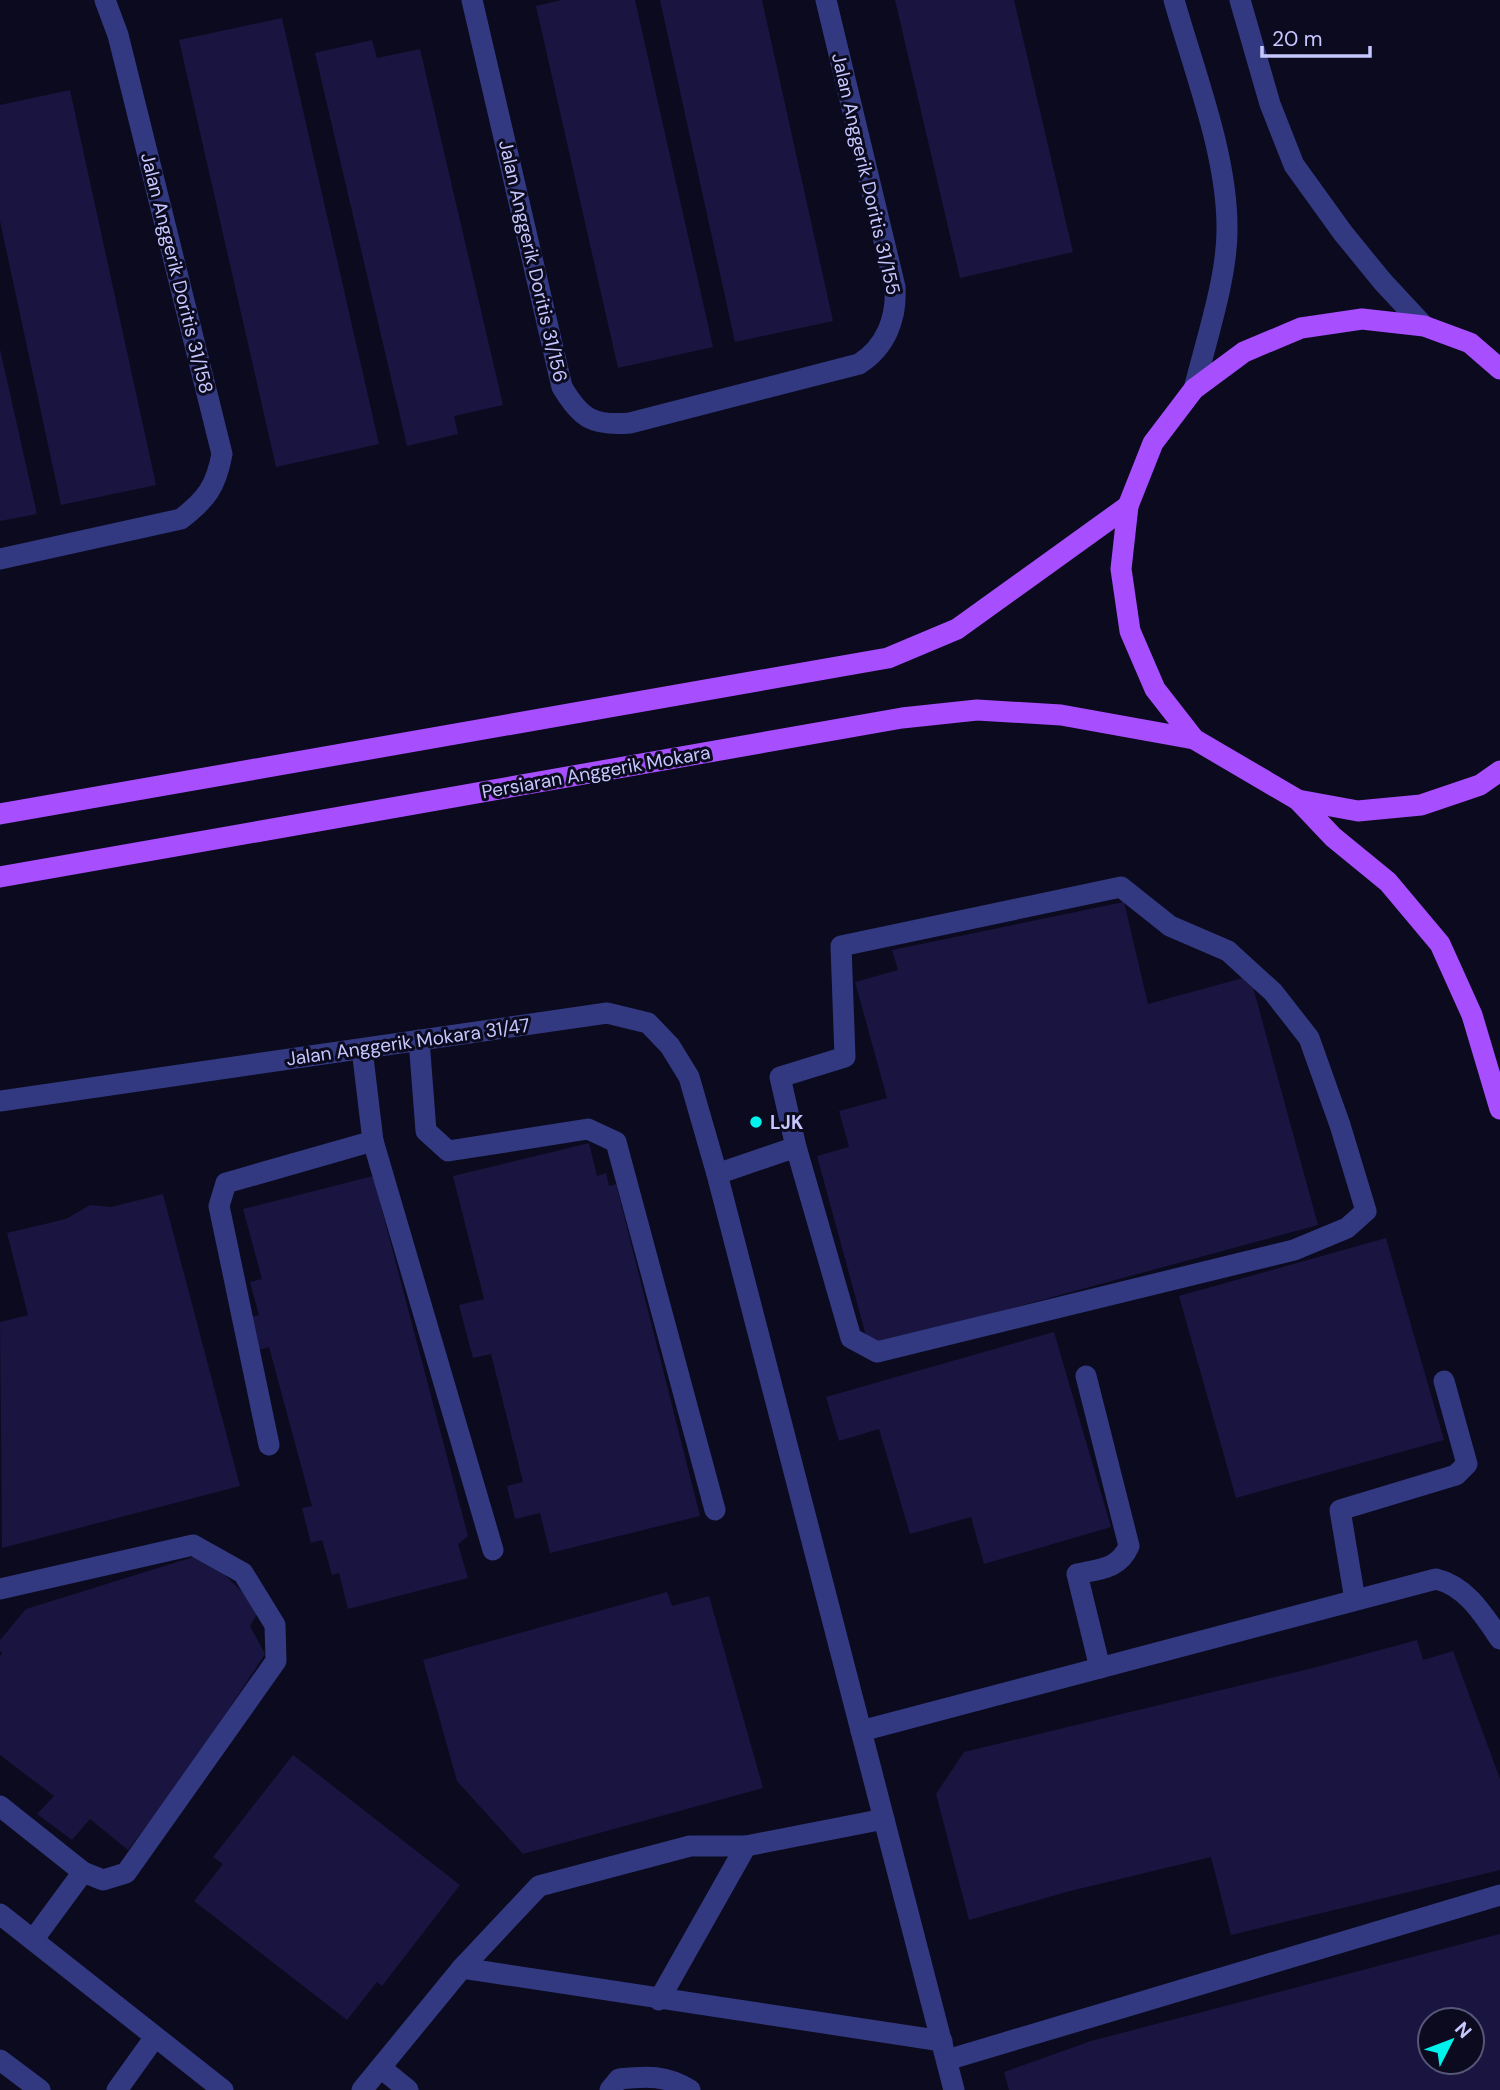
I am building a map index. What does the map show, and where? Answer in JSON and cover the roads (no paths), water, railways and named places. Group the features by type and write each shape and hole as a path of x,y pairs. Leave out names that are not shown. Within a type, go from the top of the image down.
{"main road":[{"path":"1500,349 1470,343 1424,326 1362,319 1301,328 1244,352 1194,389 1153,443 1128,506 1121,569 1130,631 1155,689 1194,739 1298,800 1334,836 1388,882 1440,944 1472,1015 1500,1109"},
{"path":"1470,343 1500,369"},
{"path":"0,814 888,658 957,629 1128,506"},
{"name":"Persiaran Anggerik Mokara","path":"0,877 902,718 977,710 1060,715 1194,739"},
{"path":"1298,800 1358,811 1420,805 1480,785 1500,771"}],"street":[{"name":"Jalan Anggerik Doritis 31/158","path":"0,559 181,519 199,505 218,477 222,454 122,48 105,0"},
{"name":"Jalan Anggerik Doritis 31/156","path":"472,0 562,387 570,400 585,416 605,425 630,423 724,400"},
{"name":"Jalan Anggerik Doritis 31/155","path":"724,400 859,364 882,344 891,324 896,303 895,286 826,0"},
{"path":"1174,0 1223,169 1228,229 1220,282 1194,389"},
{"path":"1240,0 1270,104 1294,165 1351,243 1424,326"},
{"path":"1121,887 1170,926 1228,951 1273,992 1309,1038 1340,1125 1366,1211 1347,1228 1294,1250 877,1352 851,1338 796,1147 780,1077 845,1057 841,946 1121,887"},
{"name":"Jalan Anggerik Mokara 31/47","path":"0,1101 607,1013 648,1023 670,1046 689,1077 717,1174 954,2090"},
{"path":"419,1040 426,1131 448,1151 588,1129 616,1142 715,1510"},
{"path":"362,1049 373,1141 493,1550"},
{"path":"269,1445 219,1206 226,1183 373,1141"},
{"path":"717,1174 796,1147"},
{"path":"1086,1376 1129,1546 1123,1559 1108,1567 1077,1574 1100,1668"},
{"path":"1355,1600 1340,1510 1456,1475 1467,1464 1444,1381"},
{"path":"0,1589 193,1545 243,1573 275,1625 276,1661 127,1873 103,1880 83,1872 0,1806"},
{"path":"861,1731 1436,1579 1450,1582 1465,1595 1500,1639"},
{"path":"362,2090 462,1968 540,1886 690,1846 746,1846 884,1819"},
{"path":"659,2000 746,1846"},
{"path":"33,1940 83,1872"},
{"path":"462,1968 944,2050 1500,1895"},
{"path":"0,1914 223,2090"},
{"path":"117,2090 155,2036"},
{"path":"0,2060 40,2090"},
{"path":"381,2068 408,2090"},
{"path":"610,2090 619,2079 644,2076 674,2080 690,2090"}],"place":[{"name":"LJK","path":"756,1122"}]}
